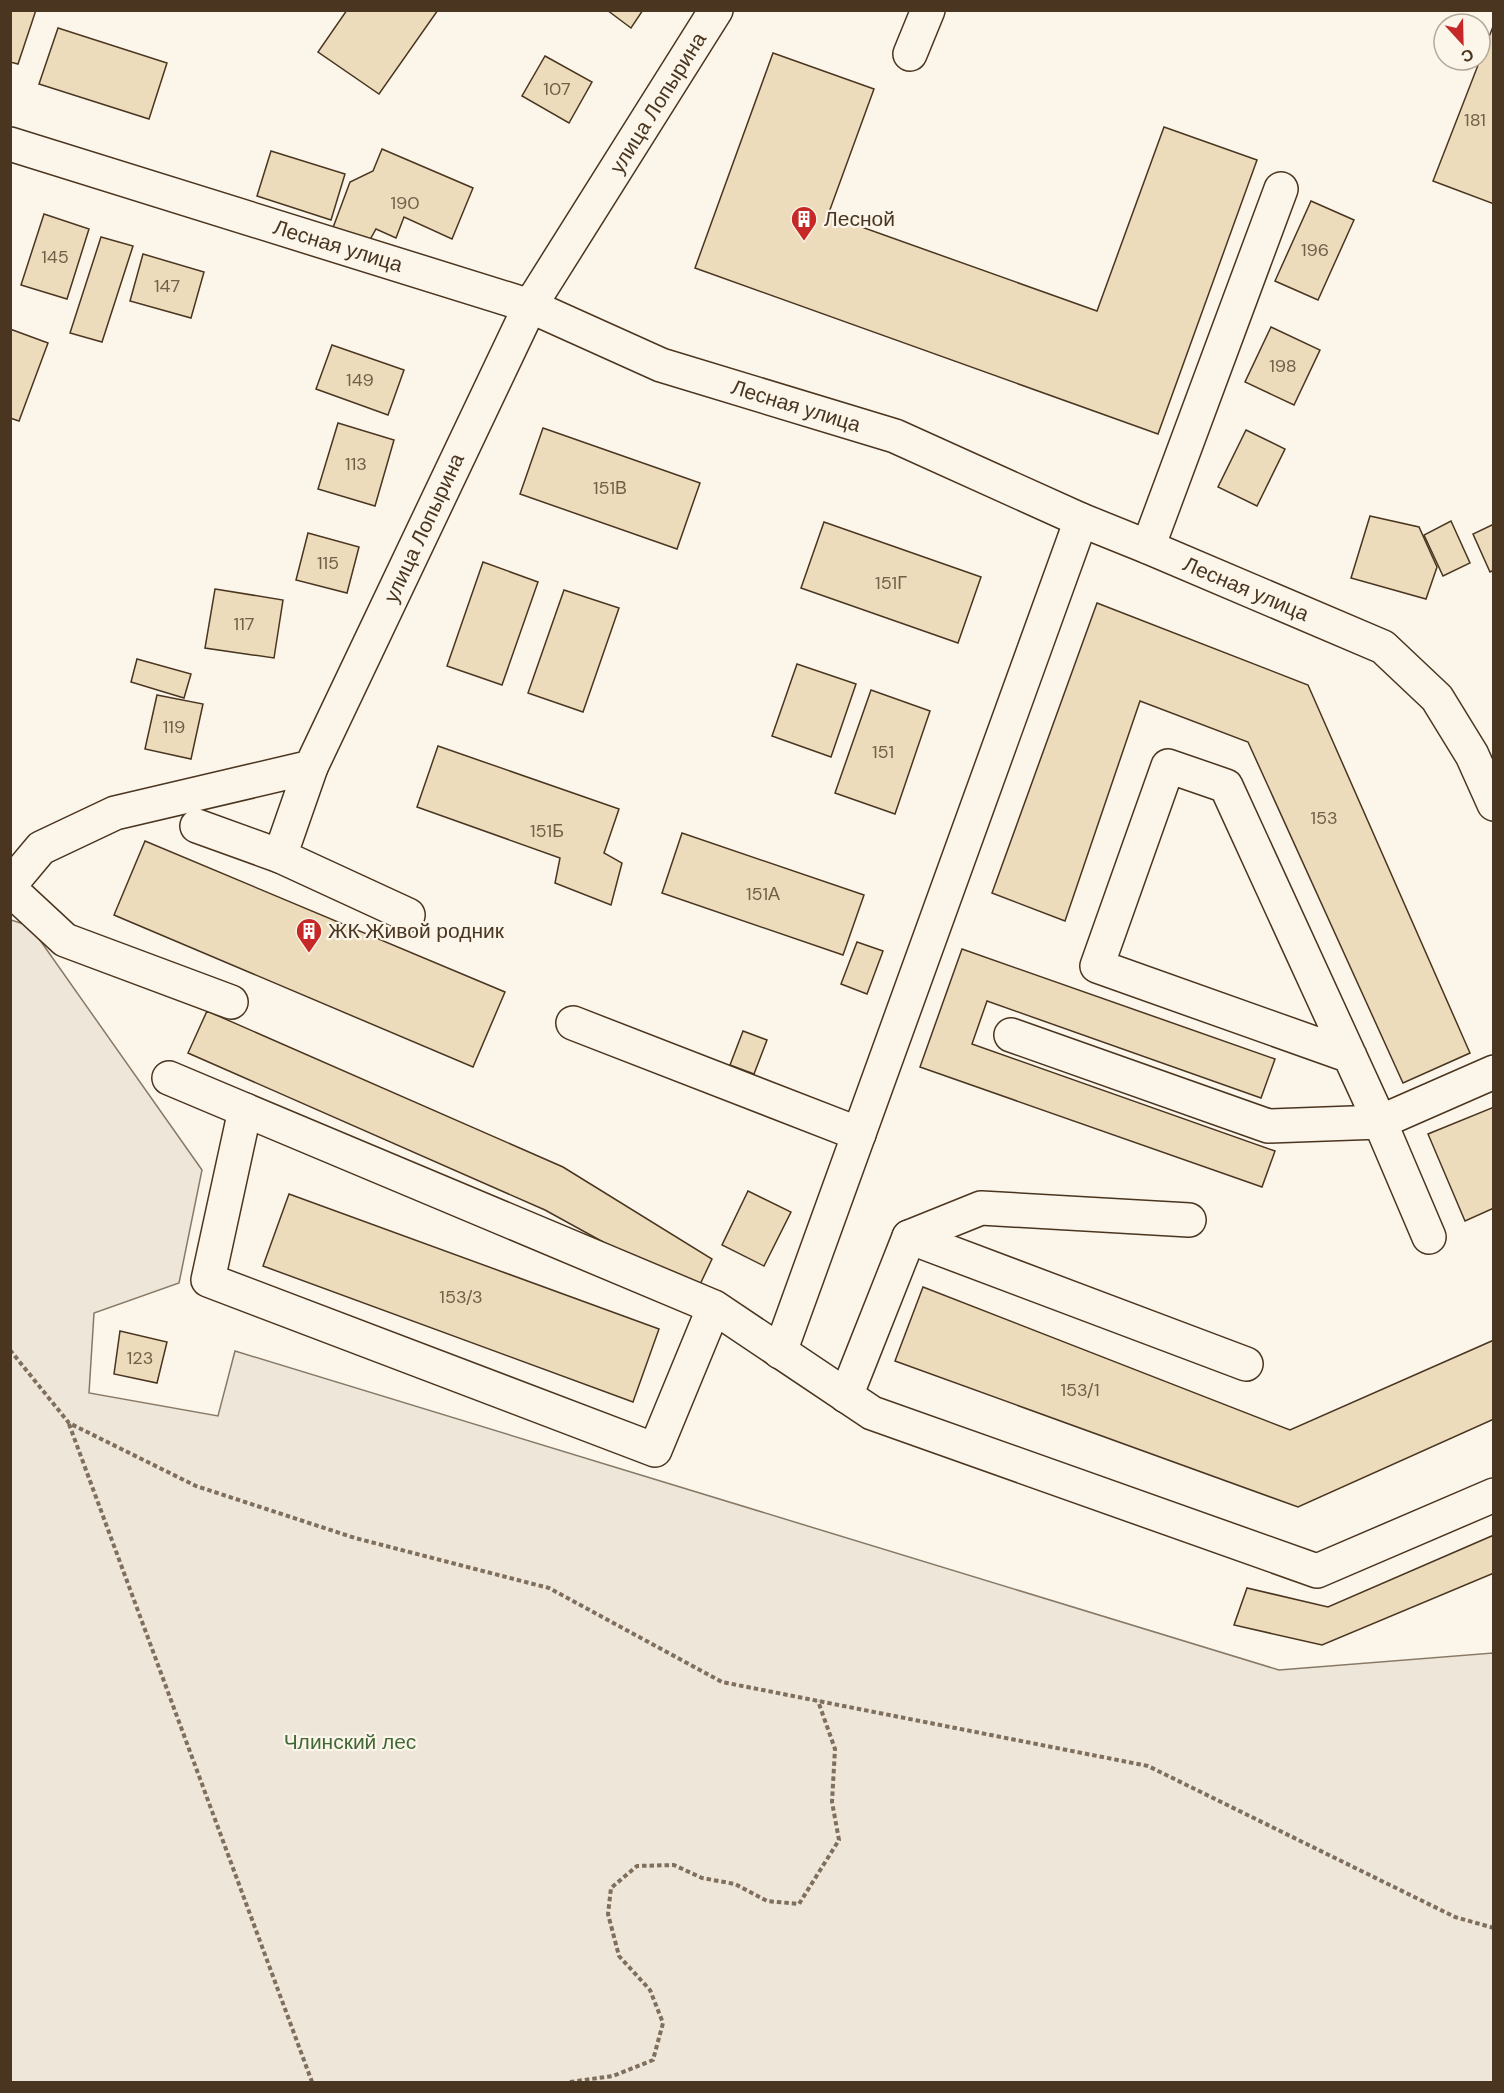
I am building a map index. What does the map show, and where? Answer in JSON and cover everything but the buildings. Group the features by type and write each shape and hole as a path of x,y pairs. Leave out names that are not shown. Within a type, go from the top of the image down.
{"street":[{"name":"улица Лопырина","path":"280,856 311,767 530,306 716,10"},
{"path":"910,54 928,10"},
{"name":"Лесная улица","path":"10,144 530,306 661,365 895,436 1081,520 1383,648 1437,698 1483,750 1494,804"},
{"path":"1148,547 1281,189"},
{"path":"780,1352 1081,520"},
{"path":"1350,1056 1097,966 1168,766 1226,786 1350,1056 1380,1122 1429,1237"},
{"path":"231,1002 65,940 10,887 41,848 116,813 311,767"},
{"path":"197,826 280,856 408,915"},
{"path":"573,1023 859,1134"},
{"path":"1011,1035 1268,1126 1380,1122 1494,1072"},
{"path":"169,1078 714,1308 872,1413 1317,1570 1494,1495"},
{"path":"245,1110 208,1280 655,1450 714,1308"},
{"path":"846,1396 909,1237 981,1208 1189,1220"},
{"path":"909,1237 1246,1364"}],"path":[{"path":"10,1350 69,1424 312,2082"},
{"path":"69,1424 196,1486 355,1538 549,1588 722,1682 1148,1766 1455,1917 1494,1928"},
{"path":"570,2082 613,2076 653,2060 663,2023 650,1990 619,1956 608,1914 611,1888 637,1866 674,1865 702,1878 735,1884 767,1901 799,1904 839,1840 832,1802 835,1749 818,1701"}],"green space":[{"name":"Члинский лес","path":"11,920 30,926 202,1170 179,1283 94,1313 89,1393 218,1416 235,1351 1279,1670 1493,1653 1493,2082 11,2082"}],"place":[{"name":"Лесной","path":"804,242"},
{"name":"ЖК Живой родник","path":"309,954"}]}
